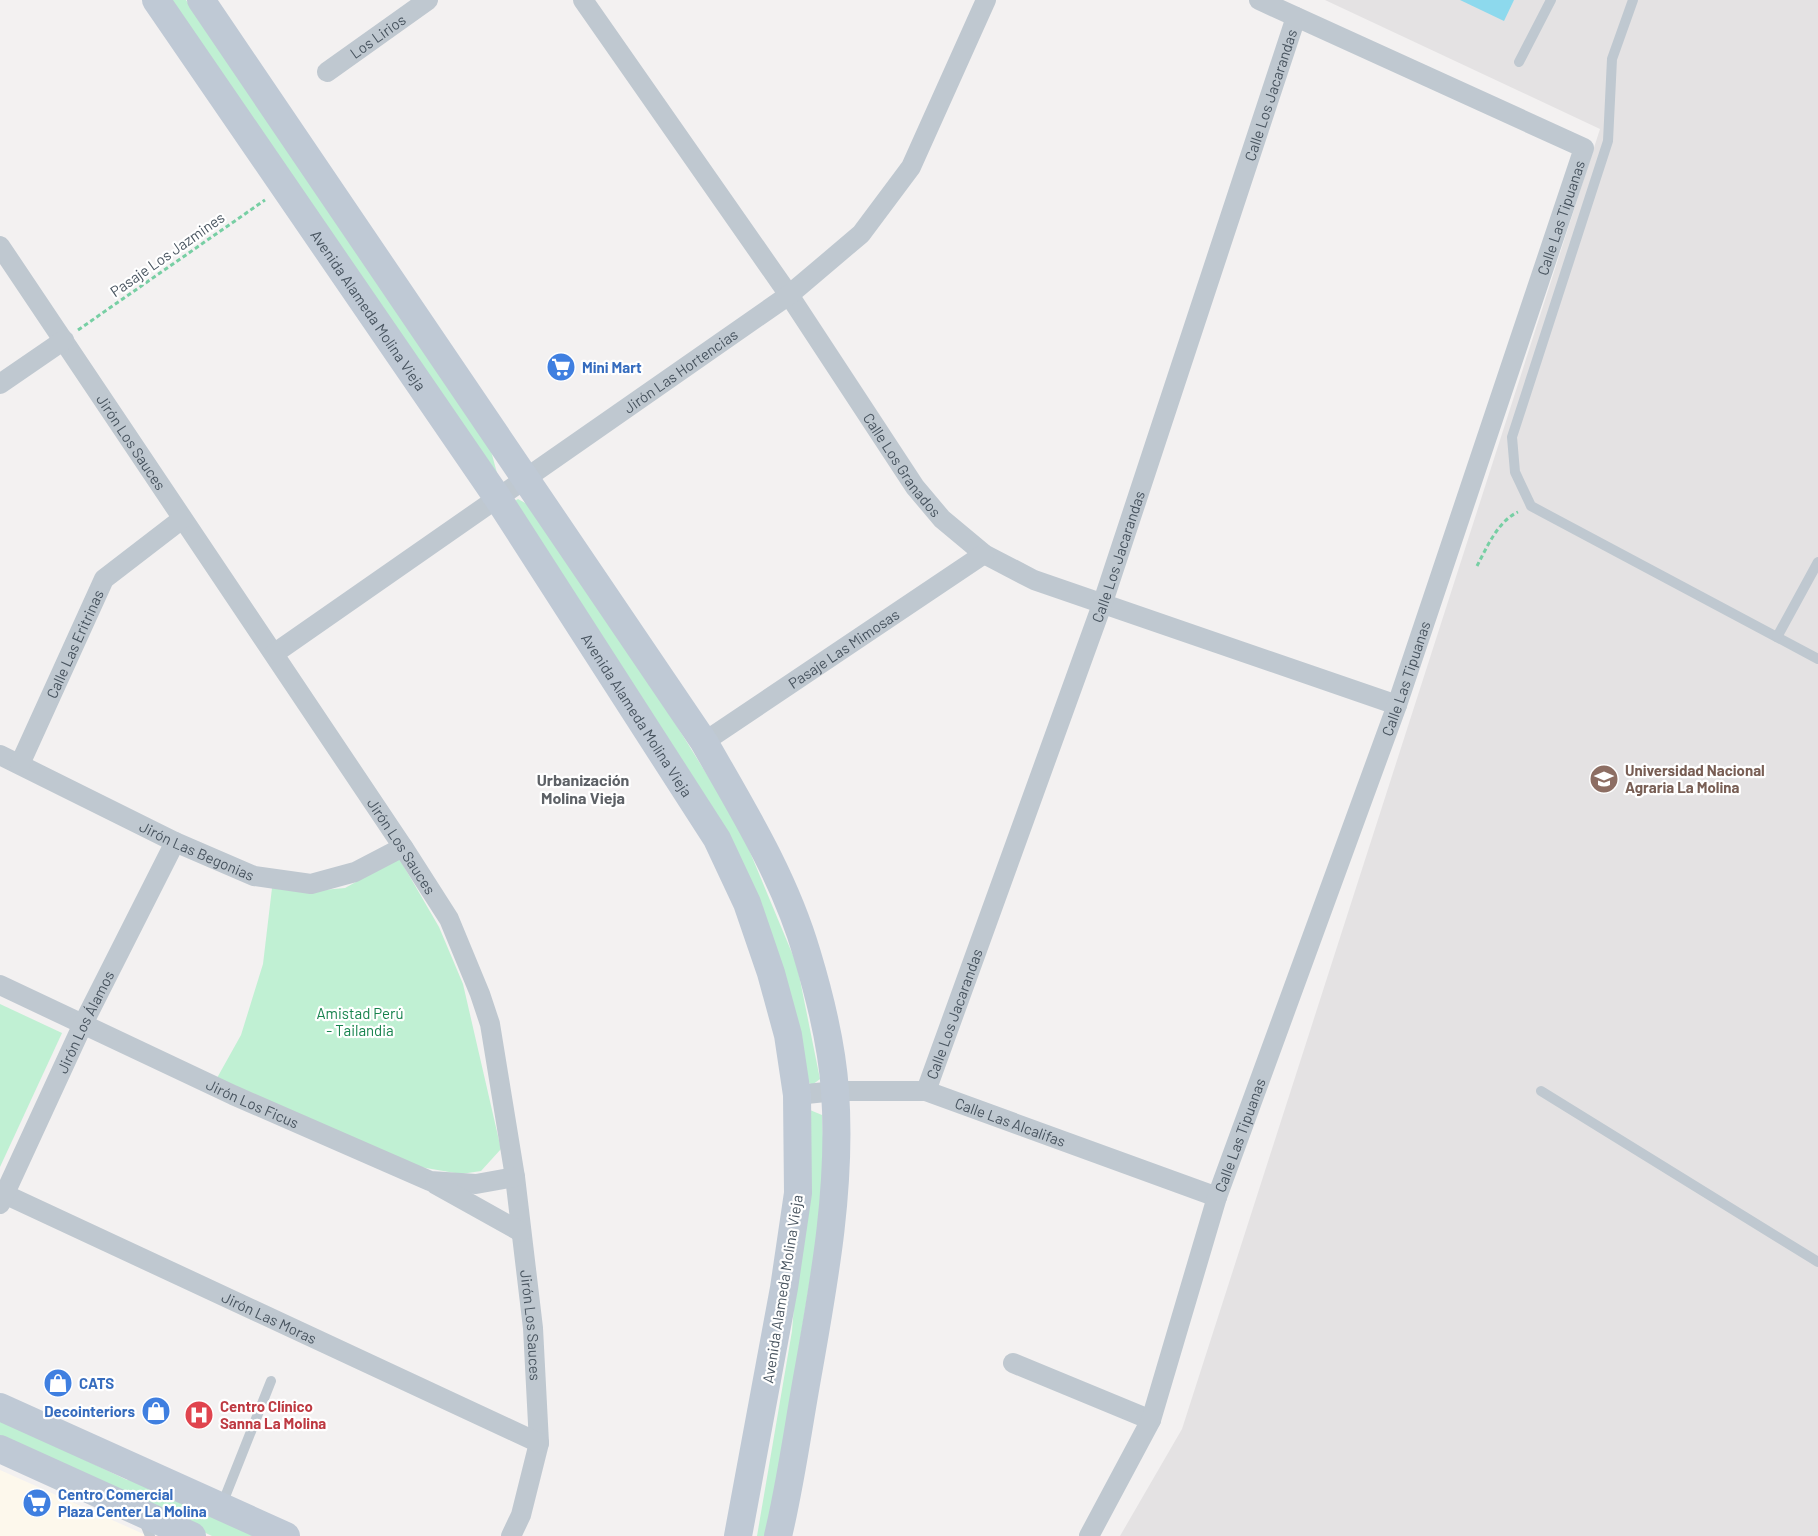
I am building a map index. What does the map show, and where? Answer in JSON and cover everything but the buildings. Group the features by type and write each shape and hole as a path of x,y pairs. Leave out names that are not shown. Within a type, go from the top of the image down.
{"street":[{"name":"Avenida Alameda Molina Vieja","path":"156,0 497,497 717,839 747,903 771,973 788,1035 797,1095 798,1193 784,1288 738,1536"},
{"path":"201,0 704,742 750,821 783,886 807,953 824,1024 835,1091 834,1196 822,1294 778,1536"},
{"name":"Los Lirios","path":"327,72 428,0"},
{"name":"Calle Los Granados","path":"583,0 789,295 915,487 942,519 984,554 1034,580 1104,602 1397,705"},
{"name":"Jirón Las Hortencias","path":"275,653 789,295 861,234 911,167 986,0"},
{"name":"Calle Las Tipuanas","path":"1089,1536 1151,1420 1217,1197 1397,705 1584,148 1259,0"},
{"name":"Calle Los Jacarandas","path":"926,1091 1104,602 1296,17"},
{"name":"Jirón Los Sauces","path":"0,246 403,847 449,919 480,994 490,1023 515,1177 533,1328 539,1443 521,1515 511,1536"},
{"path":"0,384 64,340"},
{"name":"Calle Las Eritrinas","path":"20,764 104,579 182,519"},
{"name":"Pasaje Las Mimosas","path":"704,742 984,554"},
{"name":"Jirón Las Begonias","path":"0,755 175,842 254,876 311,884 355,872 403,847"},
{"name":"Jirón Los Álamos","path":"2,1197 83,1024 175,842"},
{"name":"Jirón Los Ficus","path":"0,985 232,1095 430,1181 476,1184 515,1177"},
{"name":"Calle Las Alcalifas","path":"797,1095 835,1091 926,1091 1217,1197"},
{"path":"430,1181 521,1232"},
{"name":"Jirón Las Moras","path":"2,1197 539,1443"},
{"path":"1013,1363 1151,1420"},
{"path":"0,1407 286,1536"},
{"path":"0,1449 145,1524 192,1536"}],"lane":[{"path":"1519,62 1551,0"},
{"path":"1633,0 1612,59 1608,141 1512,437 1515,472 1531,506 1818,659"},
{"path":"1777,637 1818,562"},
{"path":"1541,1091 1818,1262"},
{"path":"221,1507 271,1381"}],"path":[{"name":"Pasaje Los Jazmines","path":"64,340 284,187"},
{"path":"1478,566 1490,542 1509,516 1531,506"}],"shaded area":[{"name":"Universidad Nacional Agraria La Molina","path":"1325,0 1818,0 1818,1536 1120,1536 1182,1429 1600,129"},
{"name":"Centro Comercial Plaza Center La Molina","path":"0,1470 148,1536 0,1536"}],"green space":[{"path":"166,0 186,0 491,451 497,473"},
{"path":"518,499 527,504 641,668 740,828 797,965 820,1079 812,1085 806,1080 778,962 510,504"},
{"name":"Amistad Perú - Tailandia","path":"399,858 439,927 463,984 501,1149 481,1171 461,1174 420,1167 217,1078 241,1035 263,964 272,888 301,892 345,888"},
{"path":"0,1004 62,1033 0,1167"},
{"path":"810,1110 822,1115 825,1188 768,1536 757,1536 792,1331"},
{"path":"0,1419 127,1480 152,1481 273,1536 212,1536 0,1436"}],"water":[{"path":"1460,0 1514,0 1504,21"}],"place":[{"name":"Mini Mart","path":"561,367"},
{"name":"Universidad Nacional Agraria La Molina","path":"1604,779"},
{"name":"CATS","path":"58,1383"},
{"name":"Decointeriors","path":"156,1411"},
{"name":"Centro Clínico Sanna La Molina","path":"199,1415"},
{"name":"Centro Comercial Plaza Center La Molina","path":"37,1503"}],"district":[{"name":"Urbanización Molina Vieja","path":"583,788"}]}
